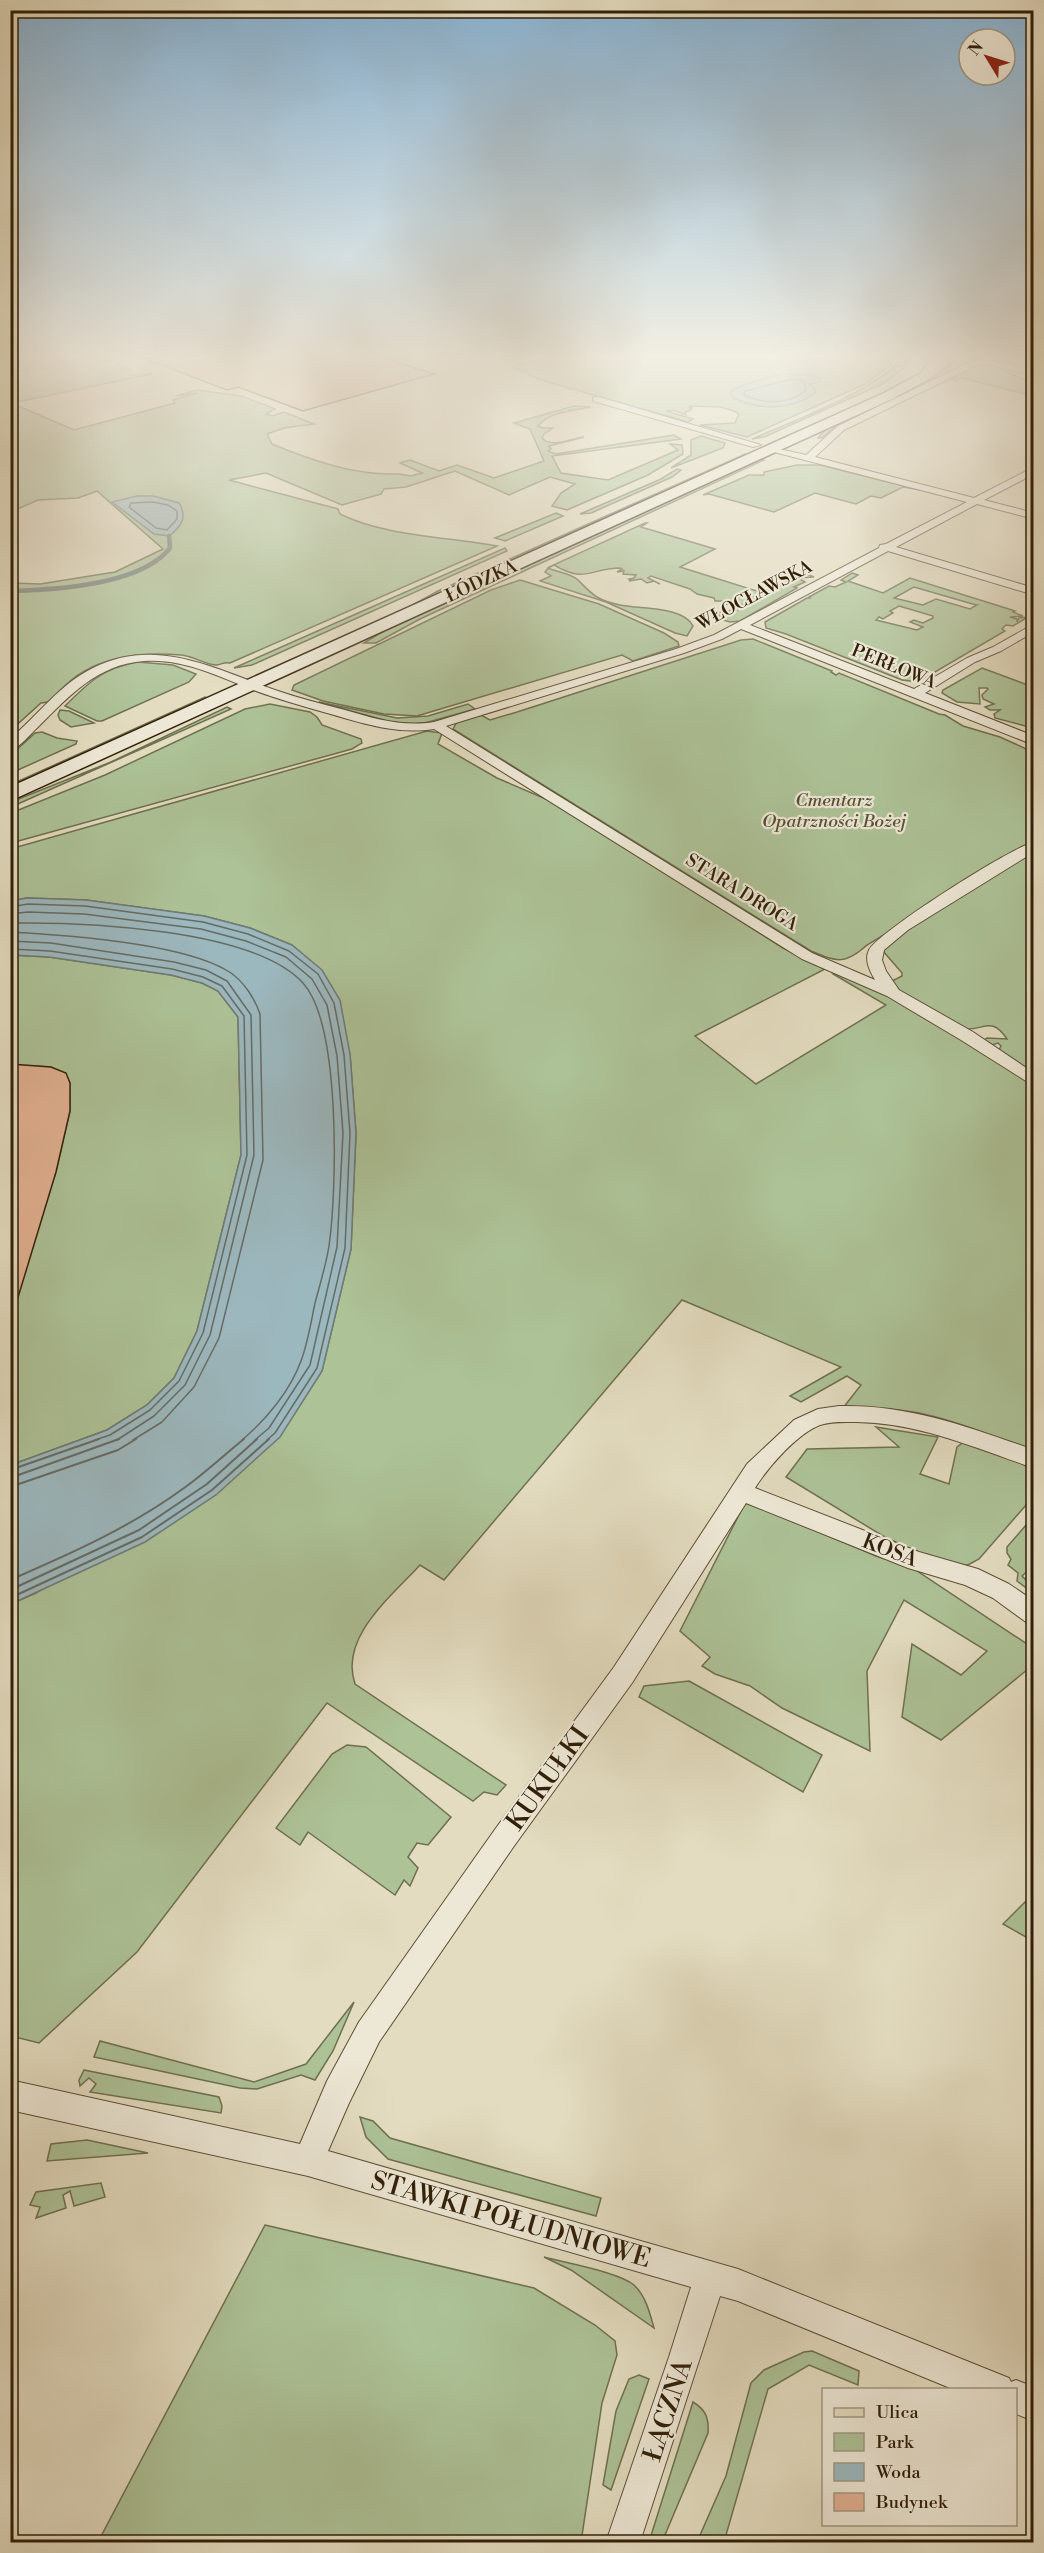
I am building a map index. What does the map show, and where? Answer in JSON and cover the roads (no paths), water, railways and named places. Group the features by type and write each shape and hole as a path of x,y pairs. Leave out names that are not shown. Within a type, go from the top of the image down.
{"main road":[{"name":"ŁÓDZKA","path":"10,779 691,474"},
{"name":"ŁÓDZKA","path":"10,795 718,474"}],"street":[{"path":"871,474 1034,516"},
{"name":"WŁOCŁAWSKA","path":"10,746 83,679 112,664 138,658 170,658 202,664 253,685 374,723 404,728 436,725 694,646 741,625 884,547 1026,474"},
{"path":"884,547 1034,592"},
{"name":"PERŁOWA","path":"741,625 1034,741"},
{"path":"915,694 971,660 997,649 1034,627"},
{"name":"STARA DROGA","path":"436,725 807,956 893,993 968,1036 1034,1081"},
{"path":"893,993 876,964 875,954 881,943 915,919 1034,846"},
{"name":"KUKUŁKI","path":"308,2161 369,2032 505,1837 623,1675 755,1470 773,1452 816,1417 843,1413 910,1417 1034,1458"},
{"name":"KOSA","path":"741,1492 916,1561 970,1576 1001,1591 1034,1616"},
{"name":"STAWKI POŁUDNIOWE","path":"10,2095 308,2161 738,2285 992,2388"},
{"name":"ŁĄCZNA","path":"623,2542 681,2372 710,2277"},
{"path":"1017,2397 1034,2404"}],"water":[{"path":"137,496 153,496 179,503 183,513 180,525 169,536 154,534 112,502"},
{"path":"27,898 86,900 204,916 250,928 292,945 322,970 340,1000 350,1054 356,1133 351,1249 322,1371 280,1437 216,1495 145,1542 11,1604 11,1465 107,1430 147,1405 174,1378 197,1331 241,1155 238,1017 218,991 202,983 171,975 49,957 11,955 11,901"}],"waterway":[{"path":"10,591 72,587 118,578 157,560 170,548 169,536"}],"park label":[{"name":"Cmentarz Opatrzności Bożej","path":"834,810"}]}
